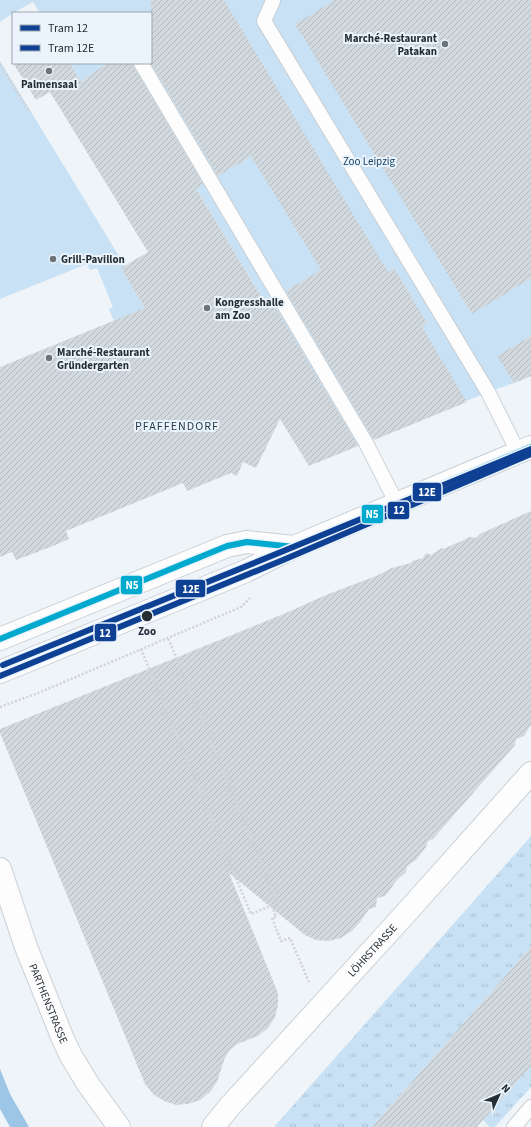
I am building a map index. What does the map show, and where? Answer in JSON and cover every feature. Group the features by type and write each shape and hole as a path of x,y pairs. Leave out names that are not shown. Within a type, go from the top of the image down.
{"main road":[{"path":"0,672 246,571 294,547 524,449"},
{"path":"0,639 227,546 247,542 294,547"},
{"name":"LÖHRSTRASSE","path":"213,1127 230,1106 531,773"},
{"name":"PARTHENSTRASSE","path":"0,869 26,947 51,1011 69,1050 88,1084 119,1127"}],"lane":[{"path":"273,0 264,21 524,449"},
{"path":"142,64 366,443 397,504"},
{"path":"514,1127 531,1107"}],"path":[{"path":"0,64 29,111"},
{"path":"0,707 38,693 241,607 256,594"},
{"path":"141,649 251,914 272,906 278,903 168,638"},
{"path":"272,906 276,917 272,918 281,942 290,938 320,1008"}],"green space":[{"name":"Zoo Leipzig","path":"0,0 531,0 531,376 488,392 355,447 315,386 121,64 152,64 152,12 39,12 33,2 15,12 12,12 12,14 0,22"},
{"path":"0,61 125,266 121,268 161,334 114,321 109,309 113,307 97,268 90,270 87,264 0,299"},
{"path":"71,64 106,64 68,92 63,84 77,75"},
{"path":"531,836 531,947 372,1127 274,1127"},
{"path":"531,1066 531,1087 495,1127 490,1127 483,1120"}],"shaded area":[{"path":"0,1069 10,1094 29,1127 10,1127 0,1109"}],"building":[{"path":"151,0 224,0 388,272 394,268 427,323 422,327 467,402 374,440 286,291 321,270 251,156 218,176 152,64"},
{"path":"335,0 531,0 531,278 472,314 295,24"},
{"name":"Kongresshalle am Zoo","path":"14,64 71,64 81,82 106,64 133,64 203,184 196,189 265,303 271,300 358,446 309,466 280,419 256,468 243,462 237,476 231,473 187,491 183,483 66,531 69,539 53,546 16,560 12,552 0,557 0,367 145,308 121,268 148,252 50,92 36,100"},
{"path":"531,336 531,376 514,383 497,356"},
{"path":"531,511 531,725 524,736 516,739 515,745 433,839 428,841 426,847 416,860 407,866 406,872 397,880 385,896 377,898 376,907 369,909 352,931 341,938 329,941 316,940 305,935 229,873 278,993 278,1005 275,1017 268,1028 258,1036 237,1044 229,1051 224,1060 217,1082 210,1092 200,1100 188,1104 176,1105 164,1101 153,1094 145,1084 0,733 0,729 286,613 392,568 411,563 412,561 423,558 426,553 431,555 442,548 444,549 469,537 476,538 480,534"},
{"path":"531,947 531,1066 477,1127 372,1127"}],"tram line":[{"name":"12E","path":"3,665 531,449"},
{"name":"12","path":"0,676 283,560 531,454"}],"transit line":[{"name":"N5","path":"0,639 227,546 247,542 294,547 531,447"}],"place":[{"name":"Marché-Restaurant Patakan","path":"445,44"},
{"name":"Palmensaal","path":"49,71"},
{"name":"Grill-Pavillon","path":"53,259"},
{"name":"Kongresshalle am Zoo","path":"207,308"},
{"name":"Marché-Restaurant Gründergarten","path":"49,358"},
{"name":"Zoo","path":"147,616"}],"district":[{"name":"PFAFFENDORF","path":"177,426"}]}
